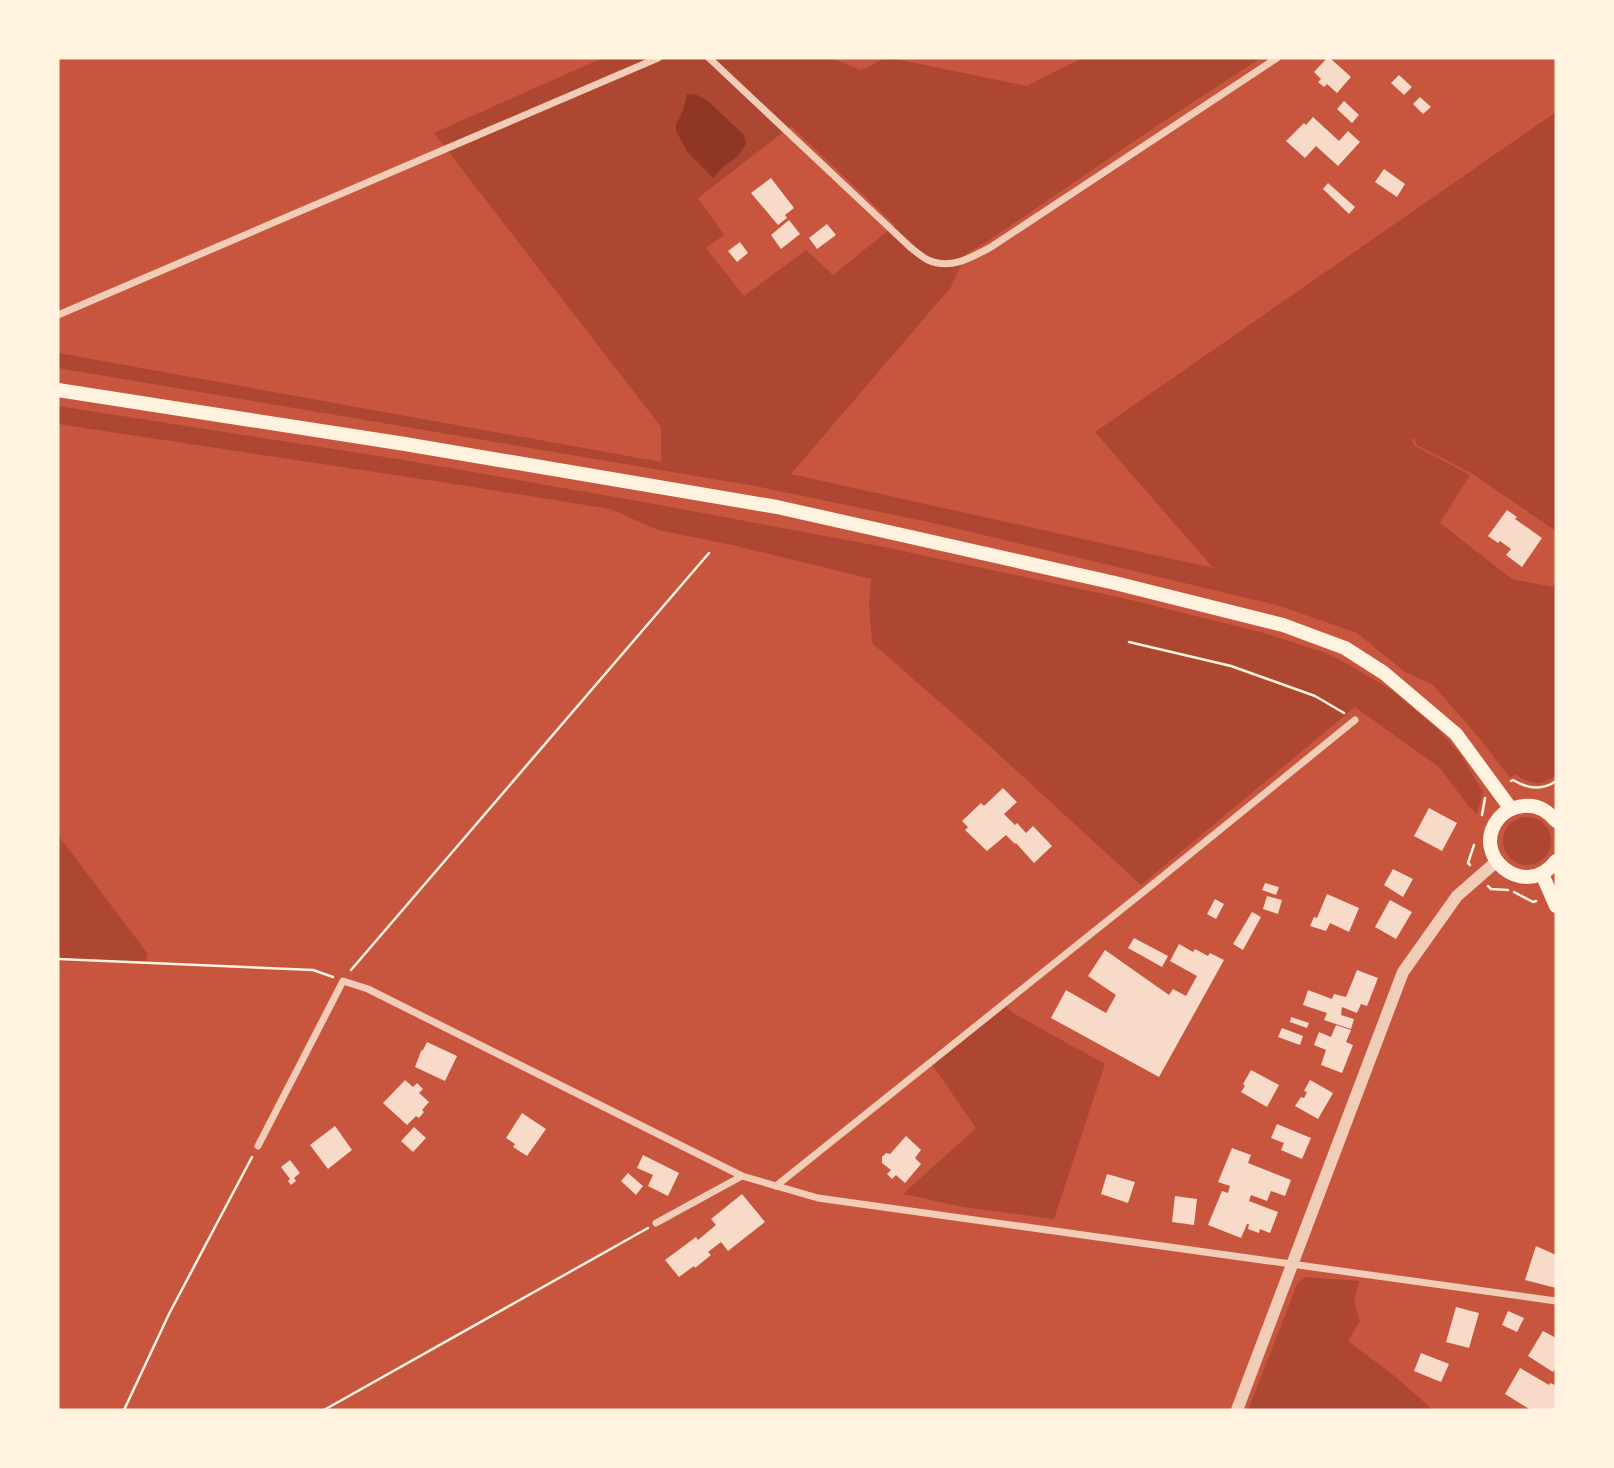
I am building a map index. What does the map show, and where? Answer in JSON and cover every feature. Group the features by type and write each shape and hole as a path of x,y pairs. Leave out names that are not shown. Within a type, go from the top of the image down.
{"main road":[{"path":"58,390 405,444 777,508 1115,583 1283,625 1345,648 1384,673 1456,734 1511,809"},
{"path":"1555,815 1528,805 1511,809 1502,814 1496,822 1491,842 1492,852 1503,869 1522,877 1542,874 1556,861"},
{"path":"1542,874 1556,906"}],"street":[{"path":"58,315 658,58"},
{"path":"709,58 910,247 927,260 946,265 969,259 991,247 1277,58"},
{"path":"776,1186 1355,720"},
{"path":"1237,1410 1403,972 1457,896 1496,861"},
{"path":"258,1146 343,981 380,995 742,1177 818,1198 1556,1301"},
{"path":"656,1223 742,1177"}],"path":[{"path":"58,960 313,970 343,981 356,961 709,554"},
{"path":"1129,642 1231,666 1315,695 1355,720"},
{"path":"1556,781 1553,784 1556,788"},
{"path":"124,1410 169,1314 258,1146"},
{"path":"324,1410 656,1223"}],"shaded area":[{"path":"602,58 831,58 861,70 885,58 891,58 1027,86 1082,58 1261,58 966,254 951,287 791,474 1213,568 1095,432 1556,112 1556,531 1471,473 1417,445 1414,438 1412,439 1415,446 1470,475 1440,523 1512,579 1553,587 1556,580 1556,775 1540,783 1531,782 1515,774 1510,778 1432,684 1405,672 1357,633 1280,606 933,523 755,486 58,368 58,353 661,462 661,427 434,133","holes":["791,126 895,225 833,275 806,250 744,296 706,248 724,235 698,198"]},
{"path":"687,94 697,95 708,101 744,135 746,144 736,158 713,178 688,153 676,131"},
{"path":"58,406 404,460 879,546 1127,599 1264,633 1323,652 1344,662 1390,689 1438,729 1460,754 1483,792 1477,814 1439,767 1355,707 1141,885 983,740 872,643 869,604 871,579 658,530 610,509 58,424"},
{"path":"1527,817 1544,824 1551,841 1544,858 1527,865 1510,858 1503,841 1510,824"},
{"path":"58,835 148,954 145,963 58,961"},
{"path":"1001,1001 1013,1013 1105,1064 1054,1219 963,1207 903,1194 976,1128 928,1059"},
{"path":"1306,1277 1359,1281 1354,1302 1360,1321 1348,1341 1397,1378 1433,1410 1248,1410 1298,1282"}],"building":[{"path":"1327,58 1351,77 1337,93 1327,84 1324,87 1318,82 1321,79 1314,72"},
{"path":"1399,75 1412,87 1404,95 1391,83"},
{"path":"1420,97 1431,107 1423,114 1413,104"},
{"path":"1344,101 1359,115 1352,123 1337,109"},
{"path":"1313,117 1339,141 1348,131 1360,142 1338,166 1316,146 1305,158 1286,141"},
{"path":"1384,169 1405,184 1397,197 1375,182"},
{"path":"771,178 794,208 778,225 751,193"},
{"path":"1328,183 1355,207 1349,214 1323,189"},
{"path":"789,220 800,234 781,249 771,235"},
{"path":"827,224 836,235 817,249 809,238"},
{"path":"740,242 748,253 737,262 728,251"},
{"path":"1507,510 1542,538 1522,567 1506,555 1511,549 1488,536"},
{"path":"1003,788 1017,802 1004,814 1026,833 1033,826 1052,846 1034,863 1006,835 987,851 965,830 968,827 962,821 981,803 984,806"},
{"path":"1429,808 1457,823 1442,851 1414,836"},
{"path":"1393,869 1413,879 1403,897 1384,885"},
{"path":"1265,883 1279,887 1276,895 1262,890"},
{"path":"1327,894 1359,908 1349,932 1330,923 1326,931 1310,926 1314,917 1317,918"},
{"path":"1267,896 1282,900 1278,914 1263,909"},
{"path":"1215,899 1224,904 1216,919 1207,914"},
{"path":"1390,900 1412,912 1396,939 1375,927"},
{"path":"1252,912 1261,917 1243,950 1233,944"},
{"path":"1134,938 1168,956 1162,967 1128,948"},
{"path":"1179,944 1193,952 1195,949 1224,960 1159,1077 1051,1018 1066,990 1106,1013 1116,995 1088,976 1105,950 1169,995 1173,989 1186,996 1197,976 1170,961"},
{"path":"1357,970 1378,978 1367,1006 1361,1004 1357,1013 1342,1007 1341,1015 1354,1019 1351,1029 1324,1020 1327,1013 1303,1005 1308,990 1332,999 1334,994 1346,997"},
{"path":"1291,1017 1309,1023 1307,1028 1290,1022"},
{"path":"1336,1025 1351,1030 1346,1042 1353,1045 1342,1073 1321,1065 1326,1050 1314,1045 1319,1032 1331,1037"},
{"path":"1282,1028 1303,1036 1300,1045 1278,1037"},
{"path":"427,1042 457,1056 445,1081 415,1067"},
{"path":"1251,1070 1279,1085 1267,1107 1241,1092"},
{"path":"405,1080 413,1087 417,1083 423,1089 419,1093 429,1102 419,1118 416,1116 407,1125 383,1103"},
{"path":"1310,1080 1333,1093 1318,1119 1295,1106 1301,1097 1304,1098 1307,1092 1304,1091"},
{"path":"522,1113 546,1129 527,1156 513,1147 515,1144 506,1138"},
{"path":"1277,1124 1311,1138 1302,1159 1281,1150 1284,1143 1271,1138"},
{"path":"335,1126 352,1150 328,1169 310,1145"},
{"path":"414,1127 426,1138 413,1152 401,1141"},
{"path":"906,1136 921,1150 915,1158 921,1164 905,1183 896,1175 892,1179 887,1174 891,1170 882,1163 882,1157 886,1153 890,1154"},
{"path":"1232,1148 1251,1155 1248,1163 1291,1180 1285,1196 1271,1191 1267,1201 1251,1195 1249,1201 1278,1212 1270,1233 1260,1229 1259,1233 1248,1229 1247,1224 1241,1238 1208,1225 1222,1191 1228,1193 1230,1186 1218,1182"},
{"path":"643,1155 679,1173 668,1196 648,1186 653,1175 637,1168"},
{"path":"290,1160 300,1173 291,1185 281,1167"},
{"path":"628,1173 643,1186 636,1195 621,1181"},
{"path":"1107,1174 1135,1182 1128,1203 1101,1194"},
{"path":"742,1194 765,1222 728,1251 721,1242 708,1252 711,1255 679,1277 665,1260 696,1237 698,1240 716,1225 711,1219"},
{"path":"1175,1196 1197,1199 1194,1225 1172,1222"},
{"path":"1536,1246 1556,1255 1556,1288 1525,1280"},
{"path":"1456,1307 1479,1313 1469,1348 1446,1342"},
{"path":"1508,1311 1524,1318 1517,1332 1502,1325"},
{"path":"1543,1331 1556,1338 1556,1367 1553,1372 1528,1356"},
{"path":"1421,1353 1449,1364 1441,1382 1414,1371"},
{"path":"1520,1368 1549,1385 1555,1385 1556,1410 1531,1410 1505,1394"}]}
